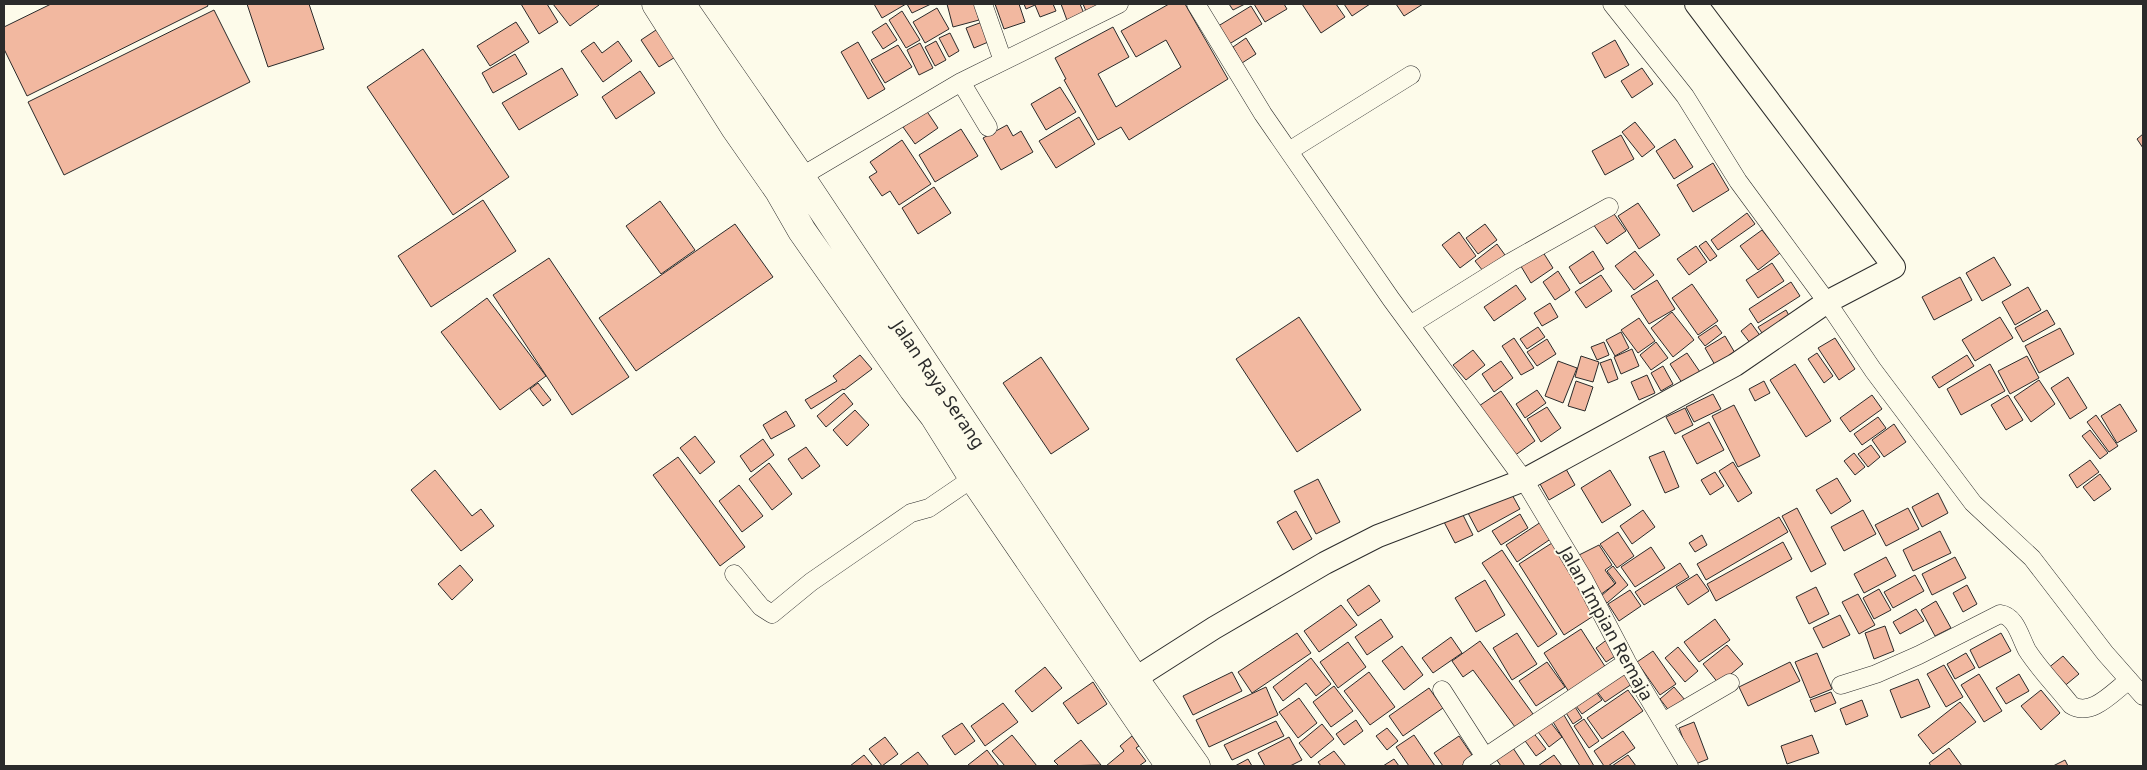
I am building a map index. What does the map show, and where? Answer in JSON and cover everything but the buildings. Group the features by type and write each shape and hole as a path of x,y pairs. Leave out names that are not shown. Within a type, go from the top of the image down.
{"highway":[{"name":"Jalan Raya Serang","path":"656,4 735,128 790,183 802,231 934,416 973,478 1125,684 1196,766"},
{"name":"Jalan Raya Serang","path":"681,4 790,183 1125,684 1170,766"}],"street":[{"path":"983,4 1004,61"},
{"path":"790,183 961,82 1119,4"},
{"name":"Jalan Impian Remaja","path":"1196,4 1263,114 1410,325 1524,480 1584,580 1627,662 1689,766"},
{"path":"1612,4 1685,96 1738,181 1827,302 1873,370 1973,503 2032,558 2105,653 2143,696"},
{"path":"1125,684 1284,587 1378,536 1524,480 1735,365 1827,302 1894,268 1696,4"},
{"path":"1289,151 1411,75"},
{"path":"961,82 988,127"},
{"path":"1410,325 1511,262 1609,206"},
{"path":"734,574 761,607 772,614 810,582 911,513 929,508 973,478"},
{"path":"1841,685 1876,674 1920,655 2000,614 2006,614 2011,618 2028,651 2071,706 2077,710 2091,708 2129,680"},
{"path":"1442,690 1478,762 1627,662"},
{"path":"1663,722 1730,682"}]}
